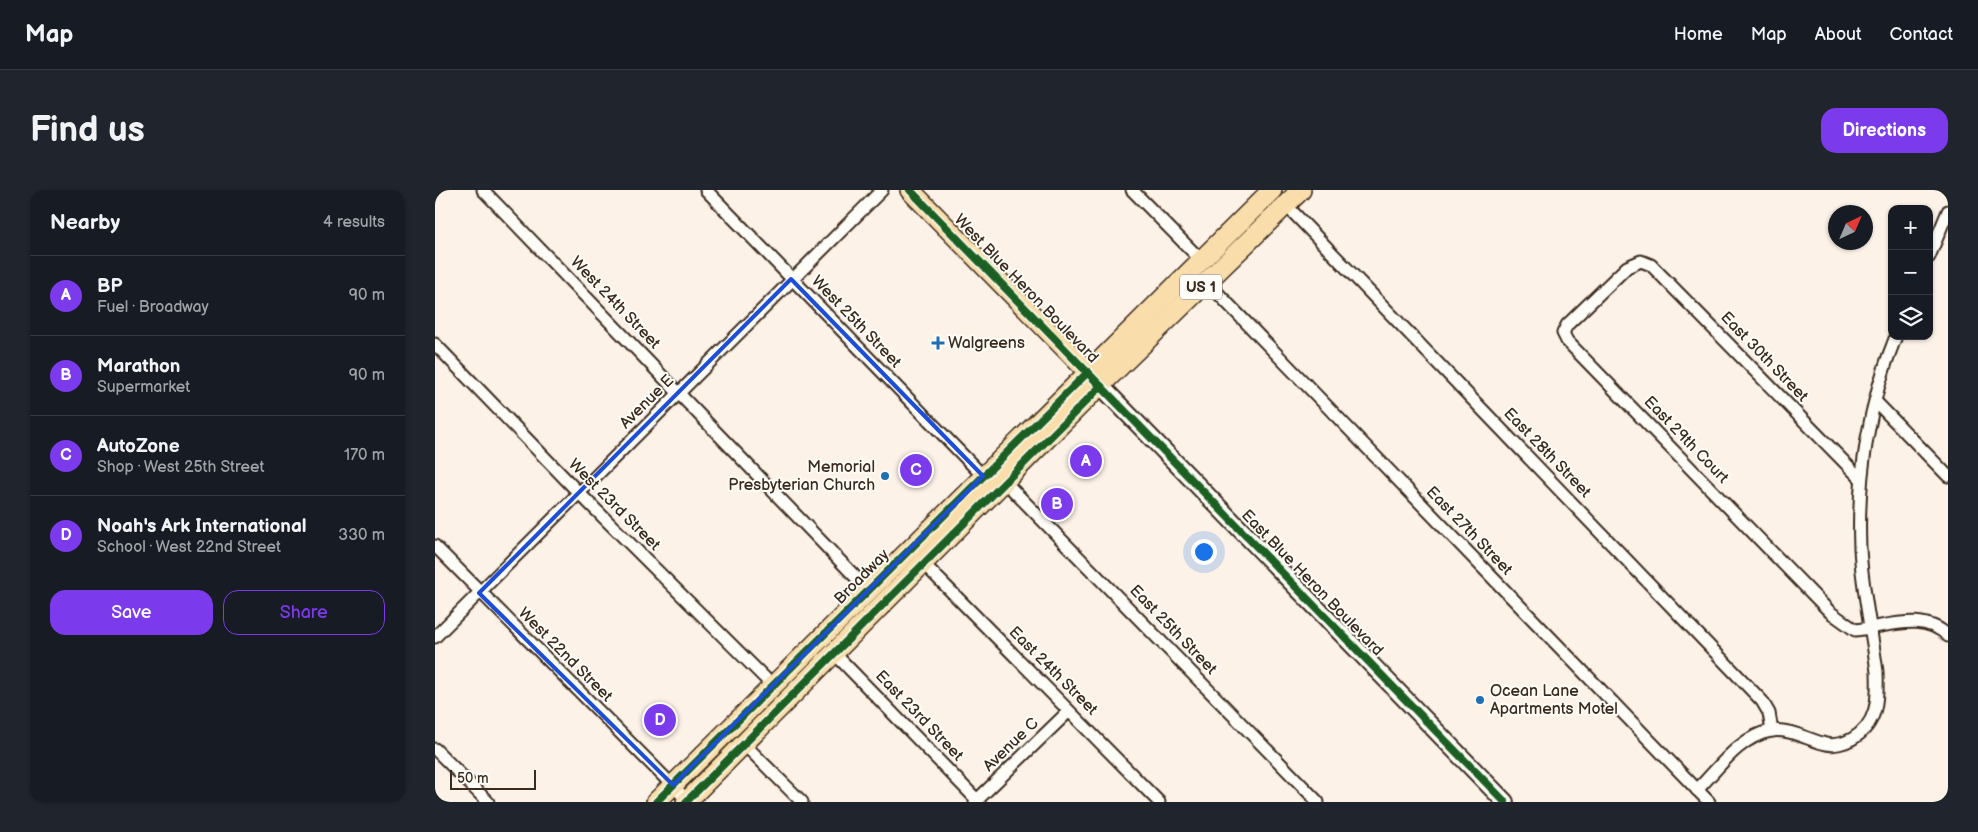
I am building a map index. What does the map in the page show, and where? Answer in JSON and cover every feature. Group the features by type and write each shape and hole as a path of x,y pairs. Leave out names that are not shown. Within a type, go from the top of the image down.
{"main road":[{"name":"West Blue Heron Boulevard","path":"911,190 1101,386"},
{"name":"Broadway","path":"656,802 1272,190"},
{"name":"US 1","path":"687,801 1207,282 1286,198 1301,190"},
{"name":"East Blue Heron Boulevard","path":"1101,386 1505,801"}],"street":[{"name":"West 24th Street","path":"483,190 869,591"},
{"name":"West 25th Street","path":"706,190 983,476"},
{"name":"Avenue E","path":"435,637 882,190"},
{"path":"1132,190 1201,260"},
{"name":"East 28th Street","path":"1286,198 1762,700 1769,713 1771,731"},
{"path":"1932,250 1948,211"},
{"name":"East 30th Street","path":"1641,261 1651,264 1861,479"},
{"name":"East 29th Court","path":"1641,261 1627,267 1567,325 1563,333 1567,341 1830,612 1855,630 1871,628"},
{"name":"East 27th Street","path":"1207,282 1709,802"},
{"path":"1697,790 1740,746 1756,736 1771,731 1793,732 1827,744 1839,744 1855,737 1869,725 1876,709 1878,691 1861,548 1861,479 1878,388 1895,340"},
{"name":"West 23rd Street","path":"435,344 579,493 773,686"},
{"path":"1876,402 1948,476"},
{"name":"East 25th Street","path":"1005,482 1318,802"},
{"name":"West 22nd Street","path":"435,546 479,593 687,801"},
{"name":"East 24th Street","path":"924,564 1159,802"},
{"path":"1871,628 1922,621 1937,626 1948,636"},
{"name":"East 23rd Street","path":"835,654 977,801"},
{"name":"Avenue C","path":"977,801 1069,711"},
{"path":"743,744 802,802"},
{"path":"435,749 488,802"}],"highlighted area":[{"path":"791,279 983,476 673,785 479,593"}],"cycle path":[{"path":"910,190 1505,802"},
{"path":"656,802 1088,372"},
{"path":"686,802 1101,386"}],"place":[{"name":"Walgreens","path":"938,343"},
{"name":"BP","path":"1086,461"},
{"name":"AutoZone","path":"916,470"},
{"name":"Memorial Presbyterian Church","path":"885,476"},
{"name":"Marathon","path":"1057,504"},
{"name":"Ocean Lane Apartments Motel","path":"1480,700"},
{"name":"Noah's Ark International","path":"660,720"}]}
